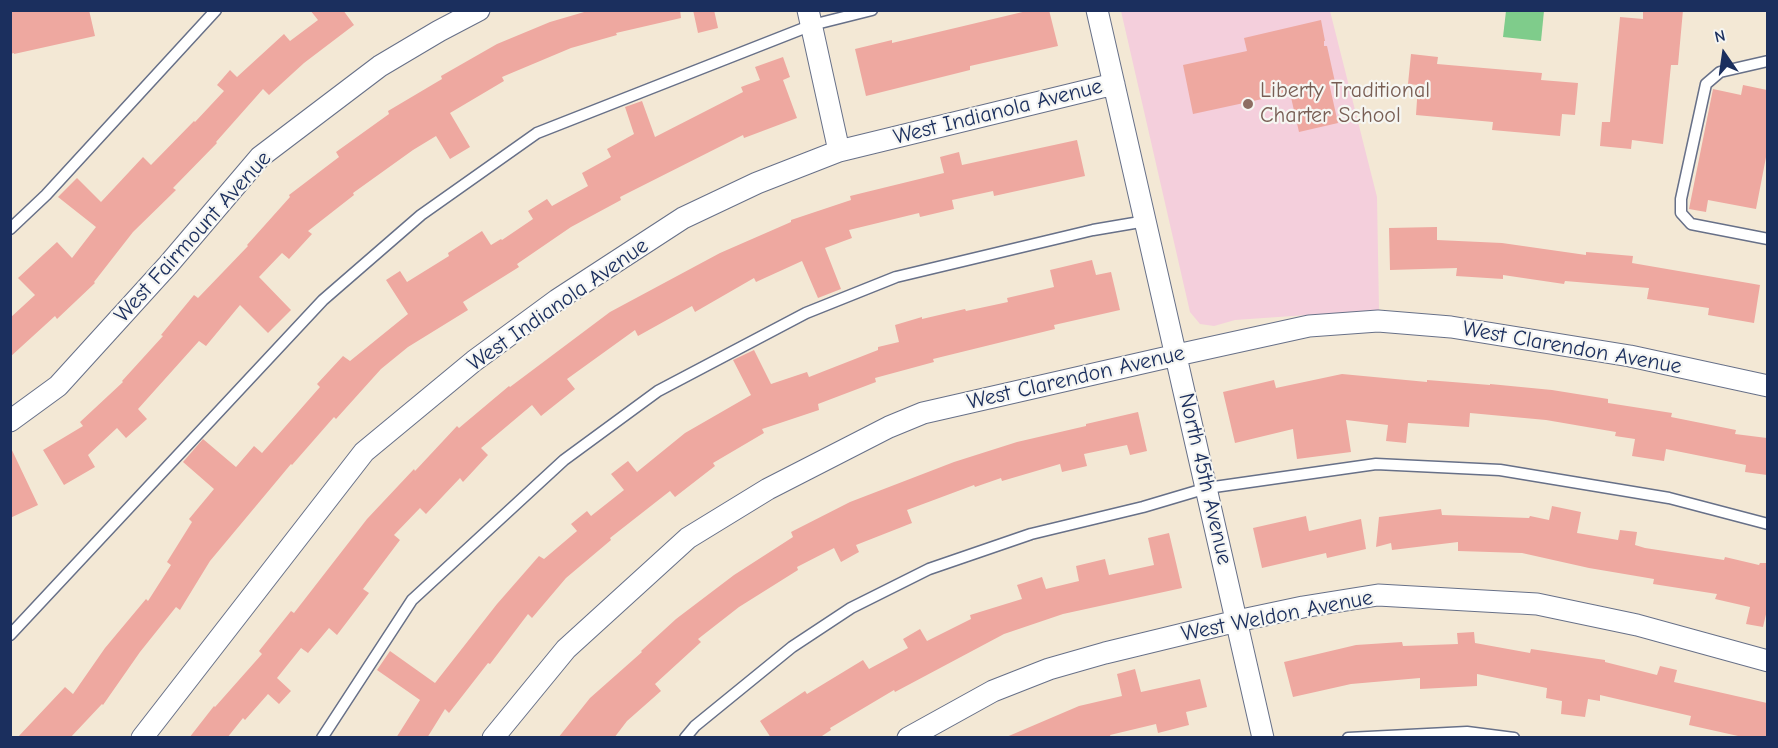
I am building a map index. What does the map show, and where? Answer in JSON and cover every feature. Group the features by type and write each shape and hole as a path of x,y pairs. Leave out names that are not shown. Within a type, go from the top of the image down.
{"street":[{"name":"West Fairmount Avenue","path":"10,421 58,386 168,265 260,157 436,21 479,10"},
{"name":"North 45th Avenue","path":"1097,10 1263,738"},
{"path":"810,18 839,151"},
{"name":"West Indianola Avenue","path":"141,738 364,452 474,361 557,300 684,218 757,183 839,151 1114,84"},
{"name":"West Clarendon Avenue","path":"493,738 566,649 688,538 768,489 923,413 1309,326 1378,321 1451,327 1630,356 1767,386"},
{"name":"West Weldon Avenue","path":"908,738 993,691 1049,669 1237,621 1378,595 1537,604 1637,626 1767,661"}],"lane":[{"path":"10,229 46,195 216,10"},
{"path":"10,635 323,300 421,215 537,134 810,18 872,10"},
{"path":"1767,61 1720,72 1706,84 1681,199 1681,213 1691,224 1767,239"},
{"path":"322,738 412,600 564,460 658,391 806,313 896,277 1093,230 1146,221"},
{"path":"685,738 695,726 792,647 852,608 929,569 1030,534 1143,507 1207,488 1376,464 1500,470 1669,498 1767,524"},
{"path":"1348,738 1467,732 1514,738"}],"shaded area":[{"name":"Liberty Traditional Charter School","path":"1121,11 1330,11 1377,197 1379,310 1235,320 1214,326 1200,324 1190,312"}],"green space":[{"path":"1506,11 1544,11 1541,41 1503,37"}],"building":[{"path":"10,10 89,10 95,36 10,54"},
{"path":"310,10 343,10 354,25 304,63 269,95 263,89 217,143 173,188 176,190 133,232 95,283 57,319 55,316 10,357 10,318 35,295 18,278 57,242 72,258 96,227 58,197 77,178 101,202 143,157 151,165 224,91 217,85 230,70 237,77 284,34 290,41 318,20"},
{"path":"591,10 680,10 681,18 616,33 617,35 571,48 502,77 504,81 450,113 470,147 450,159 436,136 353,193 354,195 308,231 312,234 289,259 282,253 259,277 291,310 268,333 240,305 206,346 199,341 138,409 147,419 126,438 117,428 88,455 95,467 64,485 43,450 83,426 80,422 123,382 163,336 161,335 194,295 198,298 248,246 290,197 289,195 339,157 336,152 389,114 388,111 442,79 441,76 497,44 550,22"},
{"path":"693,10 714,10 718,28 698,33"},
{"path":"1031,10 1049,10 1058,46 970,66 970,70 866,96 855,49 892,40 892,43"},
{"path":"1643,10 1683,10 1678,65 1671,65 1663,144 1632,140 1631,149 1600,146 1602,122 1610,122 1620,17 1643,19"},
{"path":"1321,20 1324,46 1327,46 1335,82 1329,83 1338,123 1299,132 1290,93 1193,114 1183,65 1247,51 1244,38"},
{"path":"1411,54 1438,57 1437,64 1542,73 1541,80 1578,83 1575,115 1562,114 1560,136 1492,130 1493,122 1416,115 1418,85 1408,84"},
{"path":"783,57 790,77 783,80 797,118 744,138 743,135 620,197 621,200 571,227 517,264 519,267 463,302 468,310 408,347 381,369 291,464 210,561 180,610 176,607 140,652 103,705 70,738 17,738 65,687 73,694 105,648 146,599 148,601 171,565 167,562 192,522 189,519 214,489 183,462 203,439 236,467 254,446 262,453 320,387 317,384 343,356 350,361 408,314 386,280 400,271 407,282 449,256 448,253 482,231 491,245 502,240 533,219 528,211 547,199 552,206 588,186 582,173 611,157 607,149 634,134 625,107 642,101 655,137 743,92 741,87 760,80 755,67"},
{"path":"1743,85 1767,90 1767,152 1756,209 1708,200 1706,212 1689,209 1713,89 1741,95"},
{"path":"1077,140 1085,176 994,196 993,191 952,200 954,209 920,217 919,213 849,230 852,238 825,248 841,289 818,298 802,261 756,282 754,278 695,312 692,306 638,336 635,330 567,379 575,389 541,416 532,405 481,448 488,455 463,482 460,478 426,514 420,508 394,535 400,540 363,589 369,593 337,635 329,628 308,653 301,648 277,678 291,691 279,704 268,694 245,720 243,718 227,738 189,738 214,706 262,654 259,651 291,611 294,613 367,519 414,469 415,471 457,426 459,428 509,386 610,312 720,253 791,222 791,220 851,200 850,196 944,173 940,157 959,152 962,165"},
{"path":"1437,227 1437,240 1502,243 1586,255 1586,252 1633,256 1632,263 1760,285 1754,323 1708,315 1709,308 1647,299 1649,288 1565,281 1564,284 1503,275 1503,279 1456,276 1457,268 1390,270 1389,228"},
{"path":"1092,260 1096,275 1111,272 1120,310 1054,325 1055,329 933,359 934,362 875,378 876,382 818,404 819,410 762,429 764,433 713,463 715,466 675,497 670,491 610,538 611,540 566,578 532,618 528,614 449,713 445,709 427,738 396,738 420,700 377,670 390,651 435,683 497,604 539,556 544,559 577,531 571,524 587,511 591,516 624,490 611,474 628,461 637,472 685,433 751,395 733,360 754,350 771,384 807,372 809,377 878,350 878,347 899,342 895,325 922,317 922,319 1008,302 1007,298 1054,287 1050,270"},
{"path":"1342,374 1552,390 1608,399 1608,403 1672,413 1671,417 1736,430 1735,434 1767,438 1767,475 1745,472 1746,465 1666,449 1664,461 1632,456 1635,439 1615,436 1616,432 1546,420 1470,413 1469,427 1408,423 1406,443 1386,441 1388,425 1346,420 1351,452 1297,459 1293,429 1235,443 1223,392 1274,380 1276,388"},
{"path":"1138,412 1147,451 1130,455 1127,445 1084,454 1087,466 1062,472 1060,464 1002,481 1001,478 975,487 974,485 907,510 912,523 856,545 859,552 841,562 834,548 797,567 798,570 739,607 698,639 701,642 655,684 661,691 627,721 614,738 558,738 590,698 676,619 734,575 793,537 791,532 850,502 954,462 1017,442"},
{"path":"10,446 38,505 10,518"},
{"path":"1552,506 1581,512 1577,533 1618,540 1620,530 1637,532 1635,545 1645,548 1724,560 1725,557 1759,565 1767,563 1767,610 1763,627 1746,624 1750,607 1715,599 1717,594 1653,584 1654,579 1522,553 1458,551 1458,542 1392,550 1391,543 1376,547 1379,517 1441,509 1442,515 1529,518 1530,516 1549,520"},
{"path":"1306,516 1309,531 1361,519 1366,549 1327,558 1326,553 1262,568 1253,528"},
{"path":"1169,533 1182,588 1063,614 1004,634 895,692 894,690 830,728 831,730 819,738 771,738 760,721 805,691 807,694 863,660 869,669 908,648 903,639 920,629 927,641 971,619 970,615 1022,599 1017,585 1042,577 1046,589 1079,581 1076,566 1105,559 1109,575 1154,565 1148,538"},
{"path":"1474,632 1475,643 1530,653 1531,649 1605,660 1605,662 1657,675 1660,666 1677,670 1674,682 1767,703 1767,738 1747,738 1689,725 1691,716 1600,695 1600,701 1588,699 1585,717 1561,714 1562,701 1546,698 1547,688 1477,674 1477,686 1420,689 1420,678 1351,684 1293,697 1284,662 1356,645 1402,642 1403,646 1458,644 1457,633"},
{"path":"1135,669 1141,692 1200,679 1207,707 1186,712 1189,725 1158,733 1156,724 1110,735 1111,738 1004,738 1079,706 1122,696 1117,674"}],"place":[{"name":"Liberty Traditional Charter School","path":"1248,104"}]}
